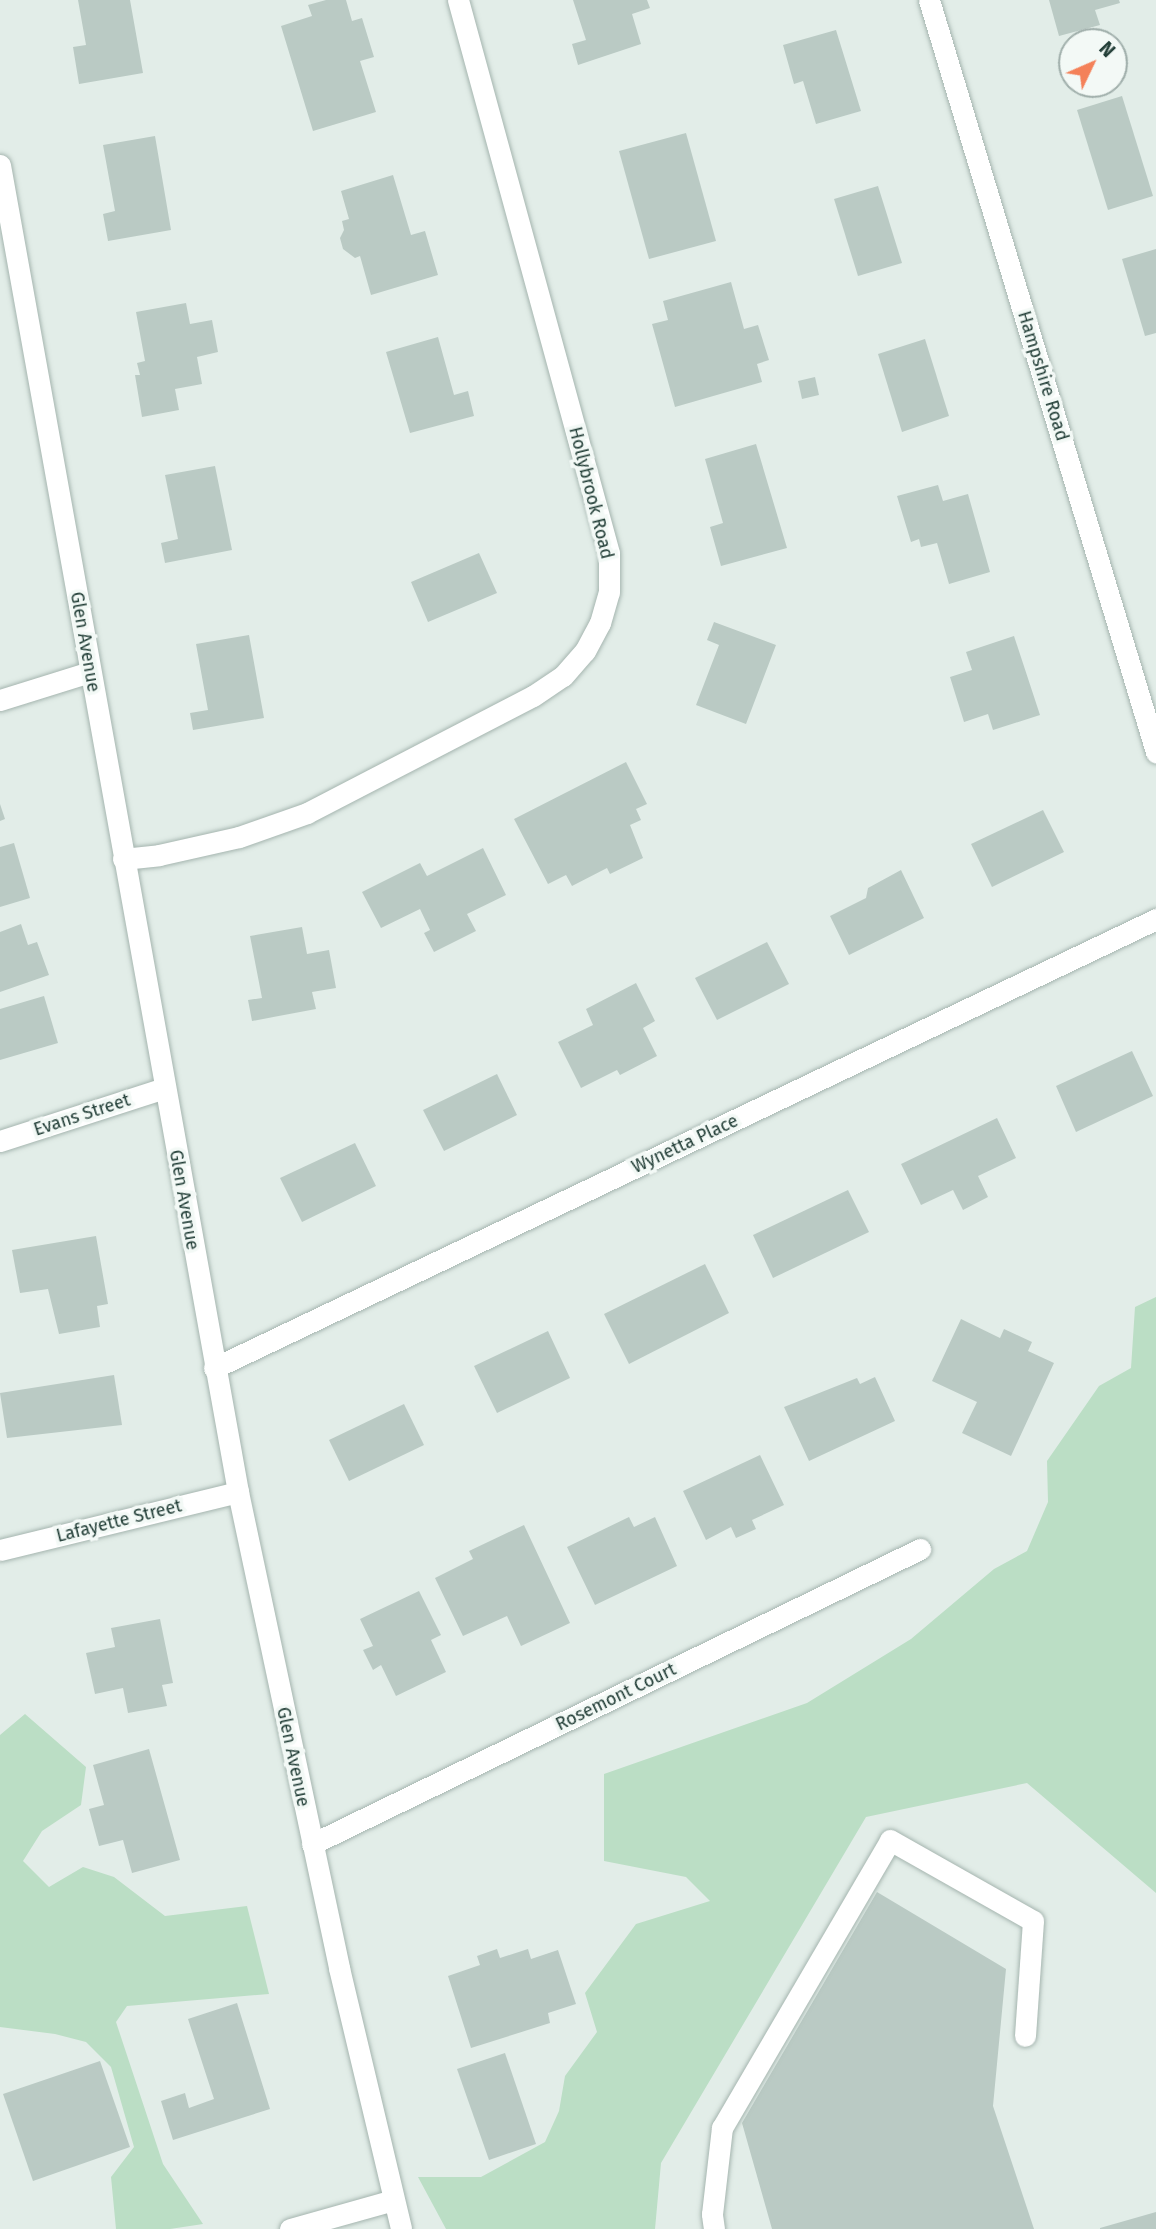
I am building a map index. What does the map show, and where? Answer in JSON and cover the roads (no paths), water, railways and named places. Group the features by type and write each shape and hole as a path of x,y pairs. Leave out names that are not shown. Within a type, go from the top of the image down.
{"street":[{"name":"Hollybrook Road","path":"123,859 159,855 239,838 307,813 533,696 563,676 585,651 600,623 609,592 609,553 458,0"},
{"name":"Hampshire Road","path":"929,0 1156,752"},
{"name":"Glen Avenue","path":"0,165 9,266 90,671 238,1492 312,1844 401,2229"},
{"path":"0,700 90,671"},
{"name":"Wynetta Place","path":"214,1368 1156,919"},
{"name":"Evans Street","path":"0,1142 164,1088"},
{"name":"Lafayette Street","path":"0,1550 238,1492"},
{"name":"Rosemont Court","path":"312,1844 920,1549"},
{"path":"715,2229 712,2214 722,2128 890,1840 1033,1920 1025,2036"},
{"path":"290,2229 393,2200"}]}
